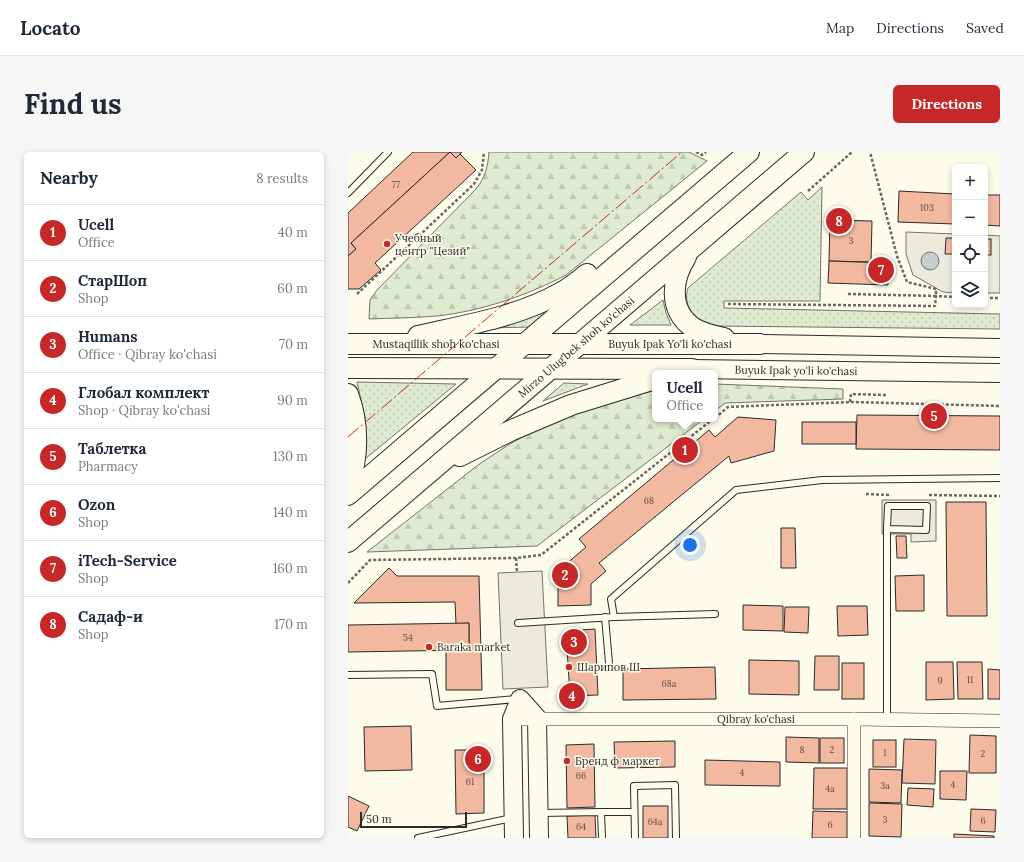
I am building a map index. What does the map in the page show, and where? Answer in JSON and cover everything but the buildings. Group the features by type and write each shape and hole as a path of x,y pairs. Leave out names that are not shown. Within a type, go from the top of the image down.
{"main road":[{"path":"388,344 512,313 544,301 560,293 596,268 690,189 741,152"},
{"path":"348,495 749,152"},
{"name":"Mirzo Ulug'bek shoh ko'chasi","path":"348,542 804,152"},
{"path":"692,248 680,266 675,283 676,301 679,312 692,327 702,332 718,337 760,344 1000,348"},
{"name":"Mustaqillik shoh ko'chasi","path":"348,344 524,344"},
{"path":"524,344 580,344"},
{"name":"Buyuk Ipak Yo'li ko'chasi","path":"580,344 760,344"},
{"path":"348,368 496,368"},
{"name":"Buyuk Ipak yo'li ko'chasi","path":"496,368 652,370"},
{"name":"Buyuk Ipak yo'li ko'chasi","path":"718,371 1000,373"},
{"path":"430,472 512,430 571,405 652,380"},
{"path":"348,394 356,428 354,468 348,486"},
{"path":"514,838 512,719 520,699 537,718 539,838"}],"street":[{"name":"Qibray ko'chasi","path":"512,719 850,719 1000,721"},
{"path":"850,719 854,838"}],"lane":[{"path":"348,193 388,152"},
{"path":"614,617 611,599 736,490 822,480 1000,478"},
{"path":"887,529 926,530 927,506 888,506 887,529 887,720"},
{"path":"518,623 606,617 715,614"},
{"path":"606,617 609,663"},
{"path":"348,675 432,674 437,706 520,699"},
{"path":"635,838 634,786 675,785 676,838"},
{"path":"601,812 602,838"},
{"path":"539,813 634,812"},
{"path":"418,838 514,818"}],"path":[{"path":"357,294 474,184 482,170 484,152"},
{"path":"696,152 702,155 706,152"},
{"path":"808,191 852,152"},
{"path":"728,304 935,306 936,289 907,282 897,256 870,152"},
{"path":"848,294 952,296"},
{"path":"988,298 1000,298"},
{"path":"850,402 851,394 886,394"},
{"path":"718,415 728,407 850,402 1000,406"},
{"path":"348,583 370,560 516,558 541,555 709,422"},
{"path":"866,494 897,495"},
{"path":"929,495 1000,496"},
{"path":"516,558 517,572"}],"green space":[{"path":"489,152 689,152 707,161 566,275 551,283 503,302 454,314 411,318 369,319 370,300 377,290 476,189 482,181 486,172"},
{"path":"822,187 820,301 724,301 724,308 1000,314 1000,329 714,326 703,323 697,319 688,307 688,288 801,192 808,200"},
{"path":"568,295 531,327 488,328"},
{"path":"663,300 671,325 630,325"},
{"path":"357,382 456,384 365,459 365,418"},
{"path":"564,383 588,384 543,401"},
{"path":"718,384 843,389 843,399 725,403 718,409"},
{"path":"652,391 652,422 700,422 537,546 367,552 478,465 508,445 539,428 577,413"}],"shaded area":[{"path":"906,232 952,234 952,293 943,292 913,275 906,254"},
{"path":"988,235 1000,236 1000,293 988,293"},
{"path":"882,500 936,500 936,541 911,542 911,534 882,534"},
{"path":"542,571 548,687 503,689 498,573"}],"water":[{"path":"930,252 936,255 939,261 936,267 930,270 924,267 921,261 924,255"}],"power":[{"path":"348,437 682,152"}],"place":[{"name":"Садаф-и","path":"839,221"},
{"name":"Учебный центр \"Цезий\"","path":"387,244"},
{"name":"iTech-Service","path":"881,270"},
{"name":"Таблетка","path":"934,416"},
{"name":"Ucell","path":"685,450"},
{"name":"СтарШоп","path":"565,575"},
{"name":"Humans","path":"574,642"},
{"name":"Baraka market","path":"429,647"},
{"name":"Шарипов Ш","path":"569,667"},
{"name":"Глобал комплект","path":"572,696"},
{"name":"Ozon","path":"478,759"},
{"name":"Бренд ф маркет","path":"567,761"}]}
